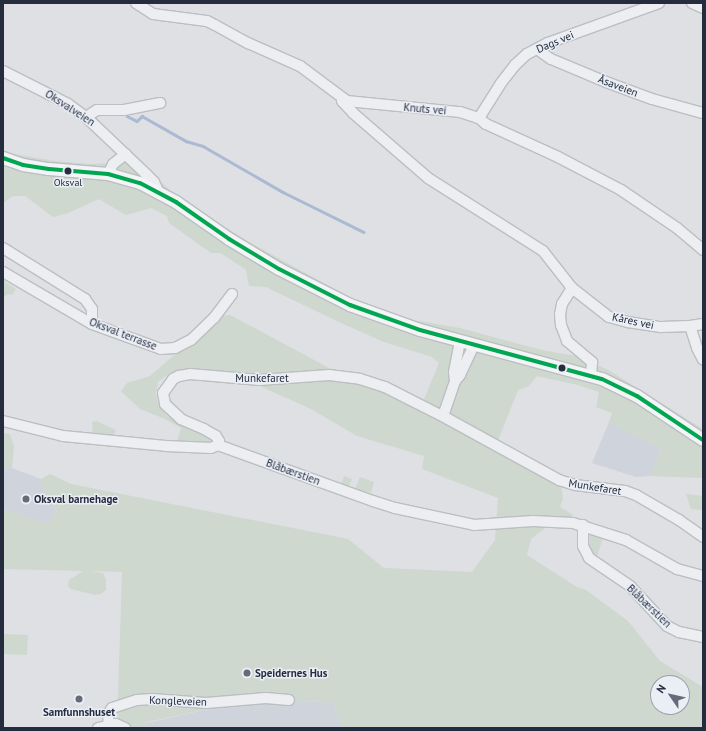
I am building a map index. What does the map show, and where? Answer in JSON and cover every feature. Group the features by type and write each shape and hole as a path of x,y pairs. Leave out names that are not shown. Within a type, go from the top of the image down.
{"main road":[{"path":"3,158 23,165 49,169 108,174 136,181 158,191 254,255 328,295 370,314 474,345 590,375 637,396 703,440"}],"street":[{"name":"Knuts vei","path":"136,3 153,14 207,22 215,25 254,46 300,66 343,99 359,103 460,112 479,118 486,124 558,157 621,190 677,228 703,250"},
{"name":"Dags vei","path":"479,118 501,83 522,57 548,43 659,3"},
{"path":"692,3 703,8"},
{"name":"Åsaveien","path":"537,49 551,59 613,84 652,99 703,113"},
{"name":"Oksvalveien","path":"3,71 68,104 86,117 154,182 158,191"},
{"name":"Kåres vei","path":"343,99 342,101 353,113 428,178 542,250 572,288 604,313 614,319 649,326 690,326 703,324"},
{"path":"86,117 97,110 124,110 160,103"},
{"path":"108,174 112,164 126,154"},
{"path":"3,248 84,299 92,309 92,324"},
{"name":"Oksval terrasse","path":"3,272 92,324 114,331 154,348 167,349 183,345 199,334 214,318 232,294"},
{"path":"572,288 562,304 560,314 561,325 567,341 592,362 590,375"},
{"path":"690,326 696,348 703,360"},
{"path":"455,381 454,372 460,341"},
{"path":"443,416 455,381 460,375 474,345"},
{"name":"Munkefaret","path":"218,445 219,441 216,436 181,419 165,404 163,393 173,379 190,374 260,380 316,375 343,376 360,379 384,387 443,416 543,473 559,480 575,485 603,487 636,495 703,536"},
{"name":"Blåbærstien","path":"3,421 69,437 166,446 211,448 218,445 310,477 348,493 418,513 474,525 486,526 533,521 573,522 626,540 677,569 703,576"},
{"name":"Blåbærstien","path":"583,525 583,546 590,558 630,586 667,626 679,632 703,637"},
{"name":"Kongleveien","path":"109,728 108,714 112,708 137,700 152,699 206,703 266,698 288,700"},
{"path":"98,728 109,728 116,724 125,728"}],"shaded area":[{"path":"3,150 14,154 55,161 91,164 141,161 152,174 178,197 249,242 353,299 402,318 460,328 542,350 581,357 610,371 703,429 703,478 650,476 660,453 659,448 609,422 612,413 596,407 599,392 578,385 537,376 529,386 518,390 495,448 561,484 563,499 560,507 573,515 571,519 554,517 543,530 531,539 527,555 577,587 586,590 628,621 660,661 683,675 650,675 650,715 690,715 690,679 703,687 703,728 342,728 332,701 231,704 147,722 146,728 117,728 122,572 90,571 103,573 106,580 106,590 101,594 95,595 71,589 68,586 69,580 83,571 3,569 3,509 47,524 57,511 43,488 41,479 50,474 71,484 348,539 384,568 472,572 495,540 498,498 422,469 424,456 357,436 311,409 264,388 239,373 184,369 170,373 158,382 156,394 158,404 167,416 211,436 213,439 211,444 177,442 181,428 165,419 140,409 121,391 127,383 150,376 181,349 208,332 221,316 230,315 357,383 372,387 420,409 439,363 432,357 384,342 266,287 249,286 246,270 221,253 211,253 169,223 167,216 151,208 126,215 99,199 68,213 53,217 25,196 13,196 3,203"},
{"path":"3,281 16,289 12,295 8,294 3,298"},
{"path":"96,421 116,430 114,437 93,437 92,422"},
{"path":"609,422 659,448 660,453 650,476 636,477 592,463"},
{"path":"3,433 10,434 14,446 12,468 3,468"},
{"name":"Oksval barnehage","path":"3,468 12,468 41,479 43,488 57,511 47,524 3,509"},
{"path":"344,476 352,479 348,489 341,485"},
{"path":"360,477 374,482 371,493 355,489"},
{"path":"686,494 703,496 703,510 691,509"},
{"path":"587,531 604,534 596,560 589,554"},
{"path":"4,634 28,635 27,655 3,654"},
{"path":"332,701 342,728 146,728 147,723 231,704"}],"waterway":[{"path":"127,116 137,121 142,116 186,141 203,146 283,192 364,232"}],"transit line":[{"path":"3,158 23,165 49,169 108,174 140,183 176,202 229,239 279,269 350,305 420,330 602,379 637,396 703,440"}],"place":[{"name":"Oksval","path":"68,171"},
{"name":"Oksval barnehage","path":"26,499"},
{"name":"Speidernes Hus","path":"247,673"},
{"name":"Samfunnshuset","path":"79,699"}]}
